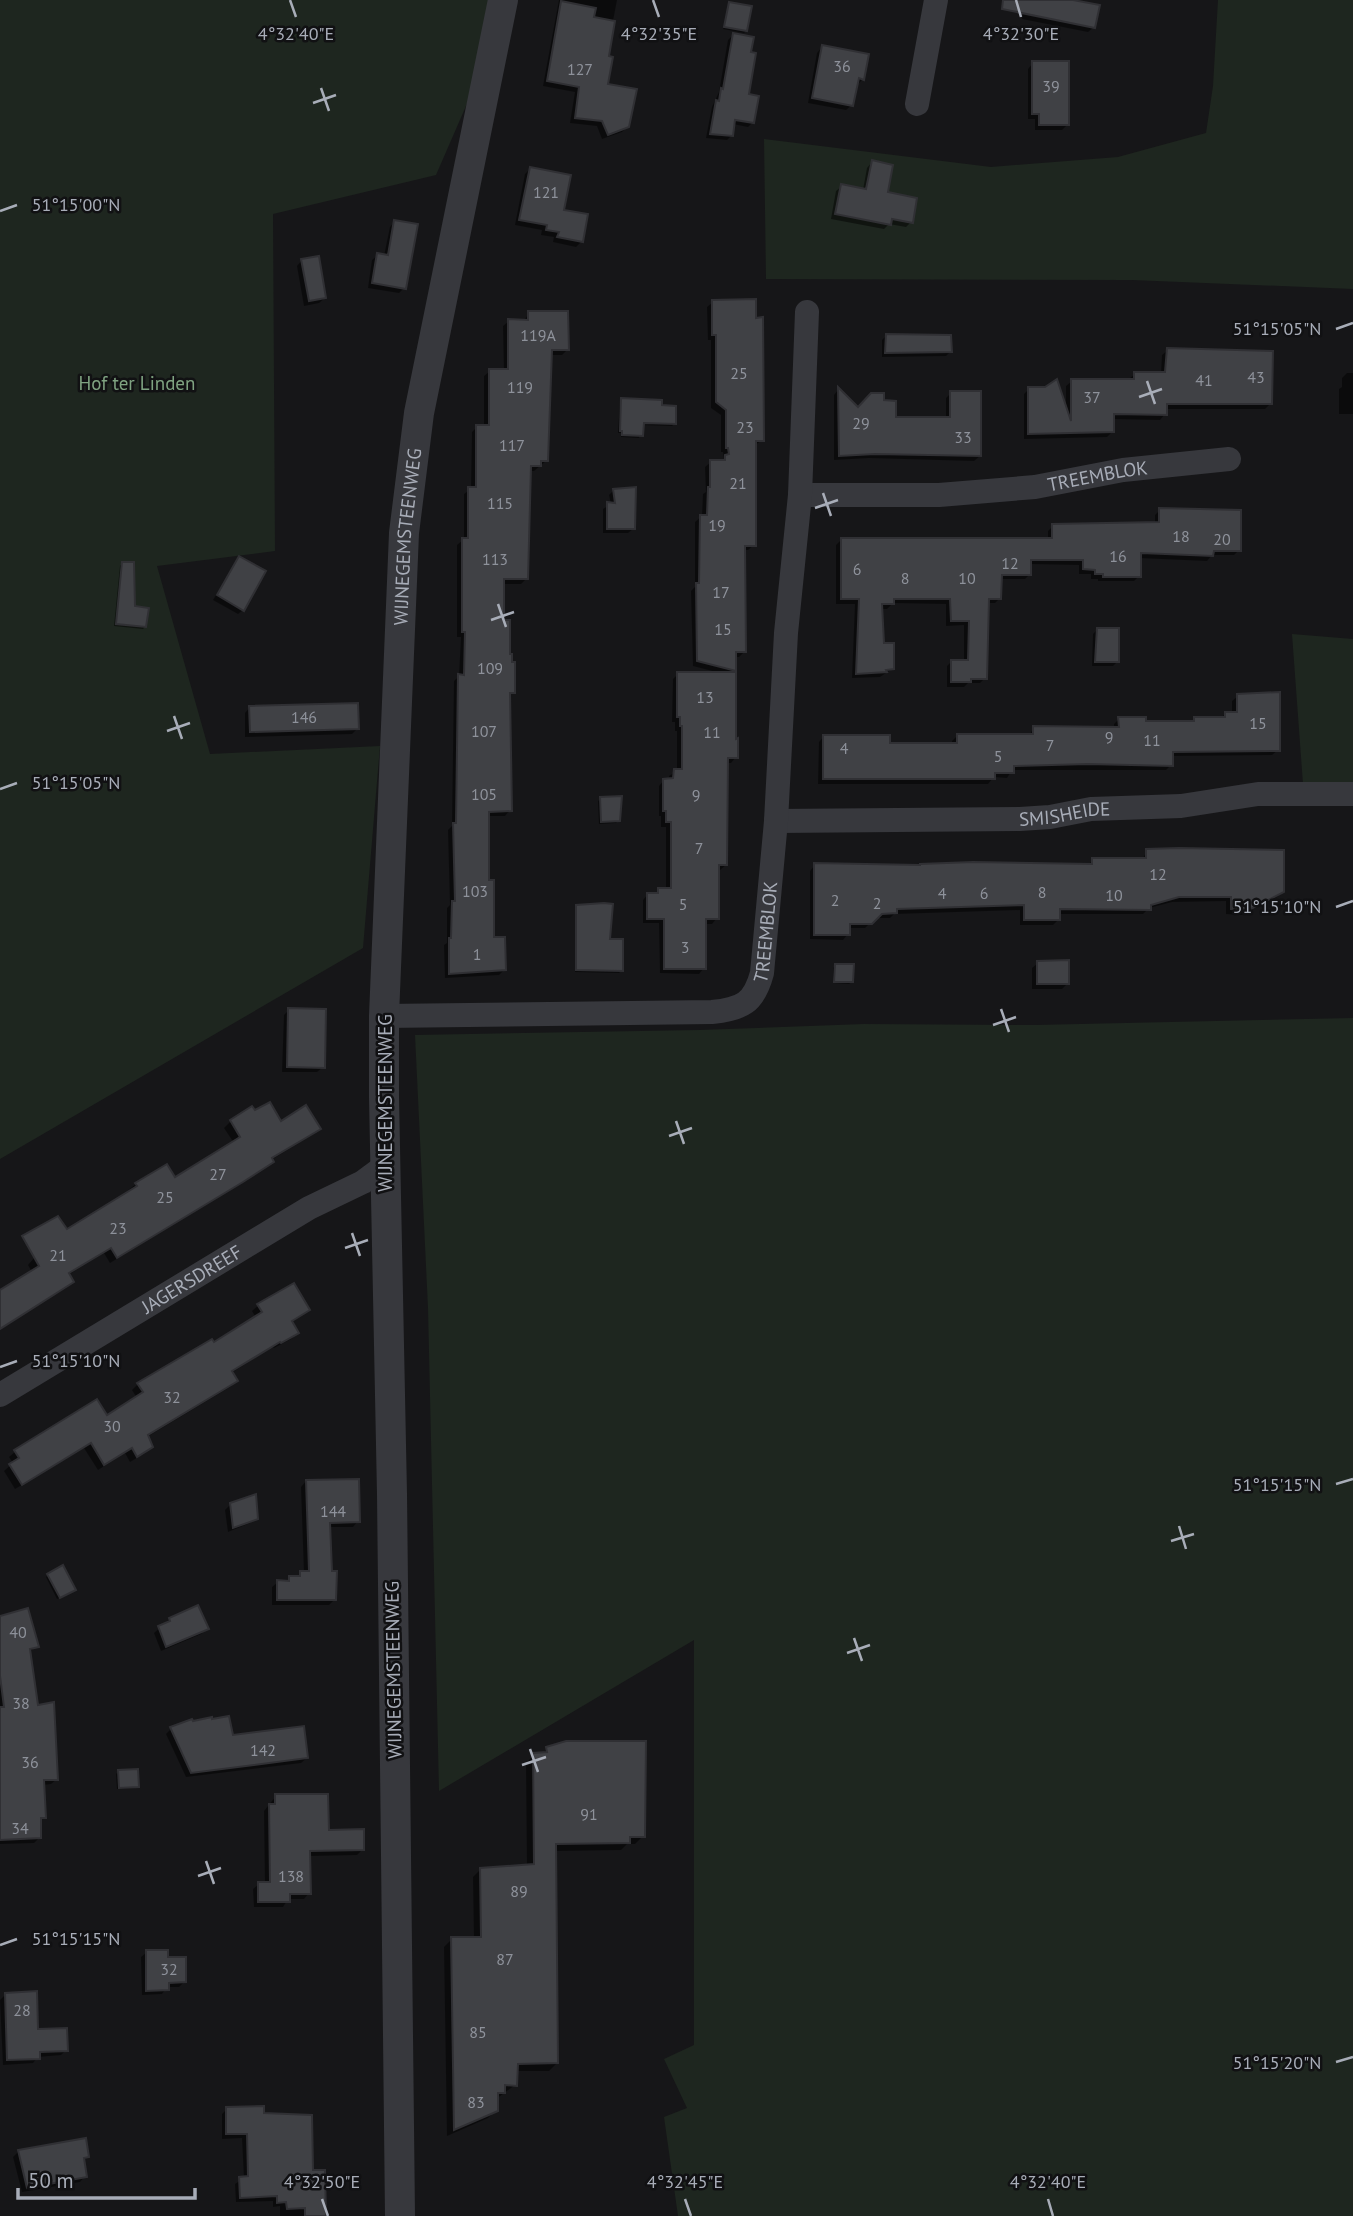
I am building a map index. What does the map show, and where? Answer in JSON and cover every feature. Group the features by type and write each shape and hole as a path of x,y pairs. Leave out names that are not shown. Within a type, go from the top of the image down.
{"street":[{"name":"WIJNEGEMSTEENWEG","path":"400,2216 384,1016 404,533 419,413 503,0"},
{"path":"917,104 936,0"},
{"name":"TREEMBLOK","path":"384,1016 712,1012 741,1006 750,1000 758,988 762,973 776,821 786,633 800,495 807,312"},
{"name":"TREEMBLOK","path":"800,495 939,495 1035,486 1123,470 1229,459"},
{"name":"SMISHEIDE","path":"776,821 1020,819 1050,817 1091,809 1181,806 1258,794 1353,794"},
{"name":"JAGERSDREEF","path":"0,1395 309,1208 363,1182 386,1165"}],"green space":[{"name":"Hof ter Linden","path":"0,0 493,0 476,83 436,175 273,214 275,551 157,566 210,754 380,746 363,948 0,1159"},
{"path":"1218,0 1353,0 1353,289 1132,280 766,279 764,139 991,167 1118,157 1206,133 1213,86"},
{"path":"1292,634 1353,639 1353,784 1303,784"},
{"path":"1353,1018 1353,2216 678,2216 664,2117 687,2108 664,2059 694,2045 694,1640 439,1791 428,1308 415,1035 864,1024 1035,1025"}],"building":[{"path":"1003,0 1073,0 1100,5 1095,28 1002,9"},
{"path":"561,1 596,8 594,17 615,21 608,84 637,89 629,127 608,135 602,121 575,118 579,87 547,81"},
{"path":"729,2 752,6 747,31 724,27"},
{"path":"733,33 754,37 751,52 756,53 749,94 759,96 754,123 735,120 733,136 710,134 716,100 719,101 721,88 723,89"},
{"path":"822,45 869,54 864,80 859,78 853,106 812,98"},
{"path":"1032,61 1069,61 1069,125 1039,125 1039,114 1032,114"},
{"path":"872,160 893,165 888,192 917,198 913,223 892,219 891,225 835,214 841,184 866,189"},
{"path":"530,167 571,175 564,210 588,214 583,242 557,237 559,232 546,230 547,225 519,220"},
{"path":"394,220 418,224 406,289 372,283 377,253 388,255"},
{"path":"319,256 326,298 309,301 301,259"},
{"path":"756,299 756,318 763,317 764,441 756,441 756,546 745,546 746,652 736,652 736,671 697,661 696,583 699,583 700,515 707,515 710,460 725,460 725,455 729,454 726,448 726,410 716,402 716,335 712,335 712,300"},
{"path":"528,311 568,311 569,350 552,350 548,461 541,461 541,466 531,466 528,579 504,579 504,620 510,620 510,654 512,662 515,662 515,693 510,693 512,811 489,812 489,880 494,880 494,937 505,937 506,970 449,974 452,901 455,901 453,823 456,823 458,674 464,675 462,538 468,538 468,487 476,487 476,425 489,425 489,369 508,369 508,319 528,320"},
{"path":"886,334 951,335 952,352 885,353"},
{"path":"1167,348 1273,351 1272,404 1167,404 1167,415 1114,414 1114,432 1028,434 1028,387 1045,387 1057,379 1071,421 1071,379 1134,379 1134,372 1165,372"},
{"path":"838,387 858,407 871,393 884,393 884,400 896,401 896,417 950,417 950,391 981,391 981,456 839,456"},
{"path":"621,398 662,400 662,405 676,406 676,424 644,423 643,436 622,435"},
{"path":"636,487 635,529 607,529 607,502 615,503 613,489"},
{"path":"1159,508 1241,510 1241,551 1214,551 1213,556 1141,553 1141,577 1103,577 1103,574 1095,574 1095,570 1083,569 1083,560 1031,560 1031,575 1002,575 1001,599 989,599 987,679 971,679 971,682 951,682 951,660 968,660 969,621 951,621 950,599 894,599 894,604 882,604 884,643 894,643 894,669 856,674 859,599 841,599 841,538 1052,538 1052,524 1159,522"},
{"path":"239,556 266,571 244,611 217,595"},
{"path":"122,562 134,562 135,606 149,608 146,627 116,624"},
{"path":"1097,628 1119,628 1119,662 1095,662"},
{"path":"677,672 736,672 738,758 728,758 727,865 719,865 719,919 706,919 706,969 664,969 664,919 647,919 647,893 658,893 658,888 671,888 671,822 666,822 666,811 663,811 663,779 673,778 674,769 682,769 682,726 680,717 677,717"},
{"path":"1280,692 1280,751 1173,752 1173,766 1014,766 1014,773 995,773 995,779 823,779 823,735 890,735 890,743 957,743 957,734 1033,734 1033,726 1119,727 1118,717 1146,717 1146,721 1194,721 1194,717 1225,717 1225,712 1237,712 1237,694"},
{"path":"358,703 359,729 250,732 249,706"},
{"path":"622,796 620,821 601,822 600,797"},
{"path":"1146,849 1284,850 1284,892 1249,910 1231,909 1231,897 1179,897 1151,905 1151,910 1060,909 1060,920 1024,920 1024,905 897,909 897,913 882,914 872,924 850,924 850,935 814,935 814,863 1092,864 1092,858 1146,858"},
{"path":"613,904 610,939 623,939 623,971 576,970 576,905"},
{"path":"1069,960 1069,984 1037,984 1037,961"},
{"path":"835,964 854,964 853,982 834,982"},
{"path":"288,1008 326,1009 325,1068 287,1067"},
{"path":"270,1102 281,1121 306,1105 321,1129 272,1158 274,1162 243,1182 117,1258 111,1248 69,1273 74,1282 0,1329 0,1290 39,1266 22,1236 58,1216 67,1229 167,1164 175,1177 240,1137 230,1120 252,1106 255,1110"},
{"path":"294,1283 310,1310 292,1321 299,1333 232,1371 238,1381 148,1435 153,1447 137,1457 132,1448 104,1465 91,1443 22,1485 9,1464 19,1458 14,1450 97,1399 107,1415 143,1392 137,1383 212,1339 214,1342 262,1312 257,1304"},
{"path":"359,1479 360,1522 330,1523 332,1571 337,1571 336,1600 277,1600 277,1580 289,1581 289,1576 300,1576 300,1571 309,1571 306,1480"},
{"path":"256,1494 258,1519 233,1528 230,1503"},
{"path":"63,1565 76,1590 60,1598 47,1574"},
{"path":"198,1605 209,1629 166,1647 158,1626"},
{"path":"28,1608 39,1647 30,1649 38,1705 54,1702 58,1780 44,1780 46,1818 41,1818 41,1838 0,1840 0,1707 4,1707 0,1676 0,1616"},
{"path":"229,1716 233,1735 304,1726 308,1758 191,1773 170,1727 192,1719"},
{"path":"566,1741 646,1741 645,1837 630,1837 630,1843 556,1844 558,2063 518,2064 517,2086 505,2085 505,2093 498,2093 498,2111 454,2130 451,1937 481,1937 480,1868 534,1864 533,1753 547,1752 546,1747"},
{"path":"138,1769 139,1787 119,1788 118,1770"},
{"path":"275,1794 328,1794 329,1830 364,1829 364,1850 310,1851 311,1894 290,1894 290,1902 258,1902 258,1882 270,1882 269,1804 275,1804"},
{"path":"146,1950 168,1950 168,1957 186,1957 186,1982 169,1983 169,1990 146,1991"},
{"path":"37,1991 38,2029 67,2028 68,2051 40,2052 40,2059 7,2060 5,1993"},
{"path":"264,2106 264,2113 312,2115 313,2170 325,2170 326,2216 305,2216 305,2208 287,2209 286,2202 277,2203 277,2196 240,2198 239,2177 248,2176 247,2134 226,2134 226,2107"},
{"path":"86,2138 89,2157 84,2158 87,2177 27,2188 18,2150"}]}
